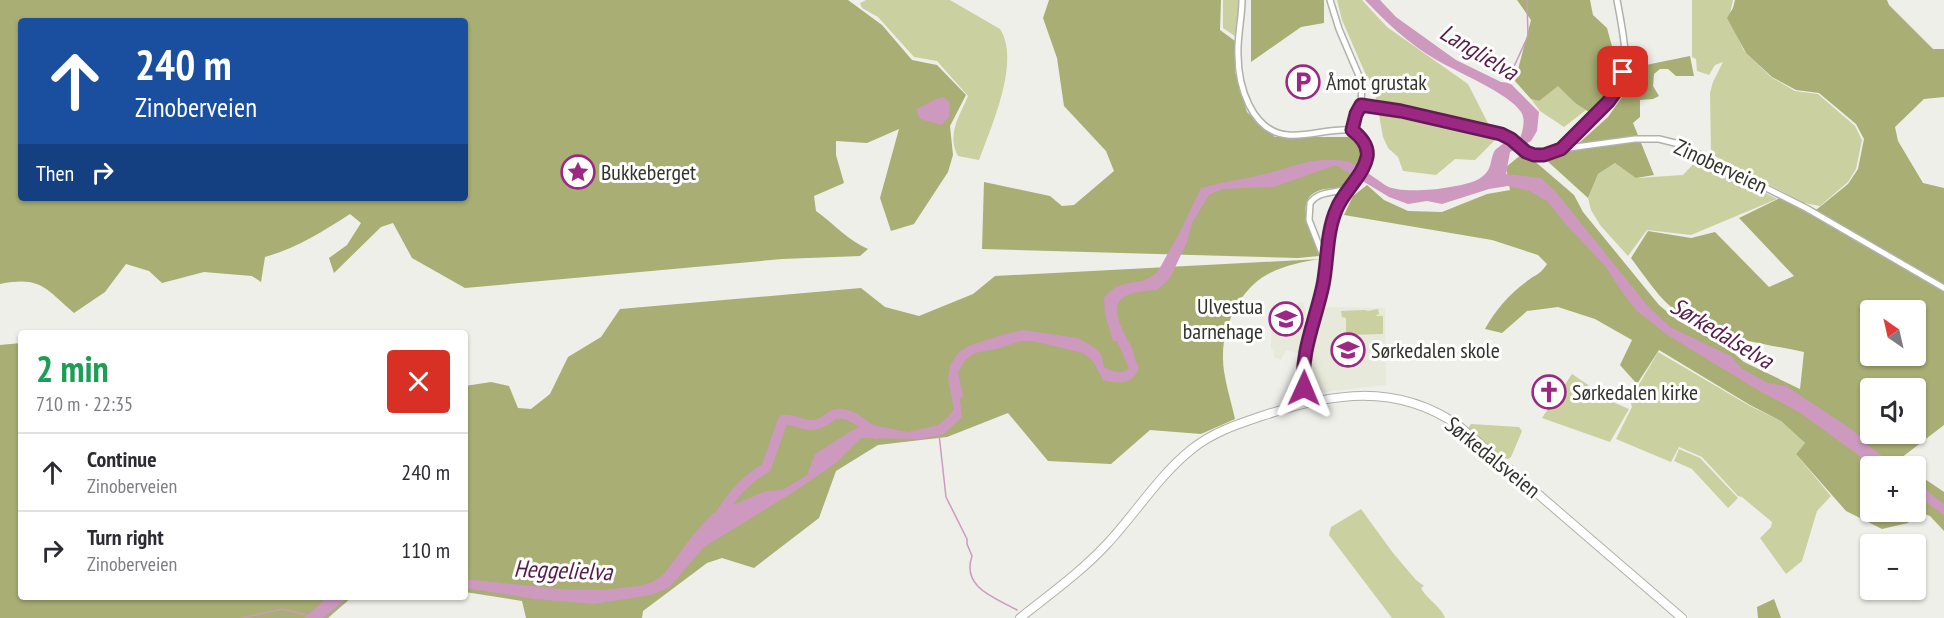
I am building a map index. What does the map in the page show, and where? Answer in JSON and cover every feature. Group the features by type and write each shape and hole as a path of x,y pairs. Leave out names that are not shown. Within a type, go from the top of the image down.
{"street":[{"path":"1242,0 1238,61 1243,88 1256,116 1268,128 1287,135 1352,130 1367,149 1364,165 1335,212 1325,262 1323,286 1306,354 1303,381 1306,402"},
{"path":"1330,0 1363,88 1361,105 1352,130"},
{"path":"1561,149 1600,111 1620,83 1625,63 1617,0"},
{"name":"Zinoberveien","path":"1361,105 1401,111 1494,132 1506,136 1529,153 1539,155 1561,149 1635,139 1659,139 1686,147 1806,208 1944,288"},
{"path":"1325,262 1309,220 1310,203 1321,194 1351,187"},
{"name":"Sørkedalsveien","path":"1020,618 1093,559 1172,467 1209,437 1306,402 1355,396 1411,401 1437,412 1479,442 1682,618"}],"shaded area":[{"path":"1365,0 1380,0 1396,17 1456,60 1501,82 1510,83 1539,112 1537,131 1531,141 1510,152 1506,174 1541,178 1555,191 1648,306 1670,327 1731,356 1742,369 1768,383 1786,386 1854,431 1860,438 1860,444 1867,444 1882,456 1860,456 1802,414 1666,334 1637,311 1605,266 1548,202 1530,191 1508,186 1489,189 1442,204 1427,201 1408,204 1389,197 1336,165 1274,187 1222,189 1209,195 1192,223 1187,242 1170,278 1157,290 1129,294 1118,305 1119,322 1139,367 1137,373 1125,382 1103,380 1093,361 1083,353 1033,341 1020,341 975,353 965,360 958,373 963,396 960,399 962,417 944,434 922,439 861,438 836,463 704,547 669,588 651,595 594,604 535,599 468,588 468,579 570,590 602,590 639,586 652,582 663,575 712,514 766,491 782,490 807,475 815,454 851,431 867,424 908,432 938,425 954,409 948,379 950,366 958,353 968,346 1023,330 1078,338 1101,354 1104,367 1123,372 1129,368 1117,341 1113,341 1105,315 1104,298 1117,287 1144,280 1157,272 1201,188 1319,160 1349,162 1385,185 1404,190 1446,188 1479,179 1489,169 1496,149 1504,143 1512,145 1519,141 1523,125 1521,112 1494,90 1416,47"},
{"path":"944,97 950,103 949,117 942,125 920,119 916,109"},
{"path":"1303,302 1306,311 1302,324 1306,326 1300,354 1286,350 1281,360 1274,357 1271,349 1272,312"},
{"name":"Sørkedalen skole","path":"1323,307 1385,308 1386,385 1316,393 1312,387 1311,347"},
{"path":"1926,490 1944,504 1944,515 1926,502"},
{"path":"325,600 345,600 323,618 304,618"}],"green space":[{"path":"0,0 848,0 882,25 912,60 937,65 966,95 950,126 953,155 948,172 914,224 891,231 880,198 899,129 867,143 836,141 836,155 844,183 814,196 816,211 848,237 868,249 860,256 782,259 465,288 412,258 393,223 381,227 334,273 329,258 347,245 361,223 350,214 299,244 265,257 261,282 252,276 204,272 162,283 149,271 126,264 105,292 74,313 42,286 34,283 0,284"},
{"path":"866,0 950,0 1000,29 1006,42 1006,76 979,160 958,156 953,140 955,125 968,96 937,61 914,57 878,17 862,8 860,3"},
{"path":"1049,0 1221,0 1220,30 1235,41 1235,72 1247,112 1275,137 1348,137 1357,143 1360,149 1363,159 1346,184 1318,191 1310,196 1306,203 1307,220 1319,256 1298,258 982,249 984,182 1050,196 1062,206 1074,205 1114,171 1106,151 1064,106 1057,58 1043,18"},
{"path":"1223,0 1239,0 1236,37 1223,28"},
{"path":"1251,0 1324,0 1324,23 1301,27 1251,62"},
{"path":"1337,0 1362,0 1387,27 1468,84 1496,139 1475,160 1455,159 1436,175 1403,171 1398,157 1388,148 1383,137 1376,98 1342,20"},
{"path":"1517,0 1590,0 1593,15 1607,28 1619,72 1605,99 1592,114 1575,103 1558,86 1539,101 1531,99 1515,81 1531,20"},
{"path":"1692,0 1733,0 1729,18 1744,51 1771,77 1795,91 1818,94 1855,126 1862,140 1856,169 1848,182 1820,206 1804,203 1711,154 1710,93 1723,62 1715,65 1709,75 1697,71 1696,59 1692,57"},
{"path":"1735,0 1887,0 1889,5 1933,49 1944,49 1944,97 1924,99 1895,127 1898,141 1923,183 1944,188 1944,425 1926,439 1926,378 1860,378 1860,444 1919,444 1904,456 1860,456 1860,518 1846,511 1796,454 1805,443 1781,421 1659,350 1637,384 1620,365 1632,340 1595,319 1558,307 1527,311 1502,333 1485,329 1508,297 1547,264 1538,255 1492,240 1344,215 1353,196 1367,185 1384,200 1408,211 1442,212 1487,194 1510,190 1506,167 1522,154 1531,158 1574,195 1583,212 1659,305 1677,320 1728,348 1744,362 1800,389 1804,352 1726,335 1690,320 1673,309 1659,295 1631,258 1648,231 1691,238 1715,232 1769,287 1794,276 1739,218 1780,198 1811,214 1848,184 1858,169 1864,139 1856,124 1819,93 1796,90 1772,77 1746,53 1727,18"},
{"path":"1690,56 1694,76 1676,76 1668,69 1660,69 1654,74 1653,86 1659,96 1640,100 1640,117 1633,123 1654,175 1636,178 1615,163 1598,174 1588,198 1545,159 1561,156 1570,151 1608,117 1627,90 1636,67"},
{"path":"1558,85 1575,103 1586,110 1564,127 1540,111 1531,99 1539,101"},
{"path":"1699,158 1777,199 1691,235 1647,230 1628,256 1600,225 1591,210 1588,198 1598,174 1615,163 1637,178 1683,175"},
{"path":"1321,259 1294,264 1268,274 1241,298 1226,332 1223,355 1225,379 1235,419 1201,434 1150,430 1111,464 1048,461 1008,413 947,437 878,445 836,471 819,518 754,568 722,558 707,563 643,611 642,618 526,618 522,601 468,592 468,386 491,382 509,386 518,408 531,409 550,394 568,357 601,337 620,309 861,288 885,307 919,316 973,294 995,276"},
{"path":"1378,309 1379,314 1375,316 1383,316 1383,334 1346,335 1346,318 1342,317 1341,311"},
{"path":"18,343 18,600 349,600 328,618 0,618 0,345"},
{"path":"1658,352 1750,406 1781,421 1805,443 1796,454 1831,496 1817,511 1802,561 1786,574 1760,538 1771,527 1772,522 1738,496 1702,457 1679,447 1671,462 1616,439 1632,407 1630,400"},
{"path":"1572,374 1615,403 1629,409 1610,442 1542,418"},
{"path":"1471,424 1519,427 1522,431 1511,457 1504,458 1468,428"},
{"path":"1679,449 1700,458 1738,498 1728,508 1692,469 1674,461"},
{"path":"1926,480 1944,492 1944,531 1926,515"},
{"path":"1361,509 1393,553 1424,586 1421,588 1445,618 1392,618 1329,535 1331,527"},
{"path":"1868,522 1909,522 1908,523 1882,529"},
{"path":"1774,599 1781,618 1758,618 1757,607"}],"waterway":[{"name":"Langlielva","path":"1511,73 1528,36 1527,0"},
{"name":"Heggelielva","path":"717,520 738,490 766,468 783,420 814,425 838,413 856,419 876,434"},
{"path":"939,434 946,497 967,539 972,556 971,576 982,590 1017,610"},
{"path":"241,618 282,609 307,615"}],"place":[{"name":"Åmot grustak","path":"1303,82"},
{"name":"Bukkeberget","path":"578,172"},
{"name":"Ulvestua barnehage","path":"1286,319"},
{"name":"Sørkedalen skole","path":"1348,350"},
{"name":"Sørkedalen kirke","path":"1549,392"}],"route":[{"path":"1304,388 1306,354 1323,286 1334,216 1340,202 1364,165 1367,155 1365,144 1352,130 1361,105 1401,111 1501,134 1526,152 1544,155 1561,149 1600,111 1616,91 1623,72"}],"water label":[{"name":"Sørkedalselva","path":"1722,333"}]}
